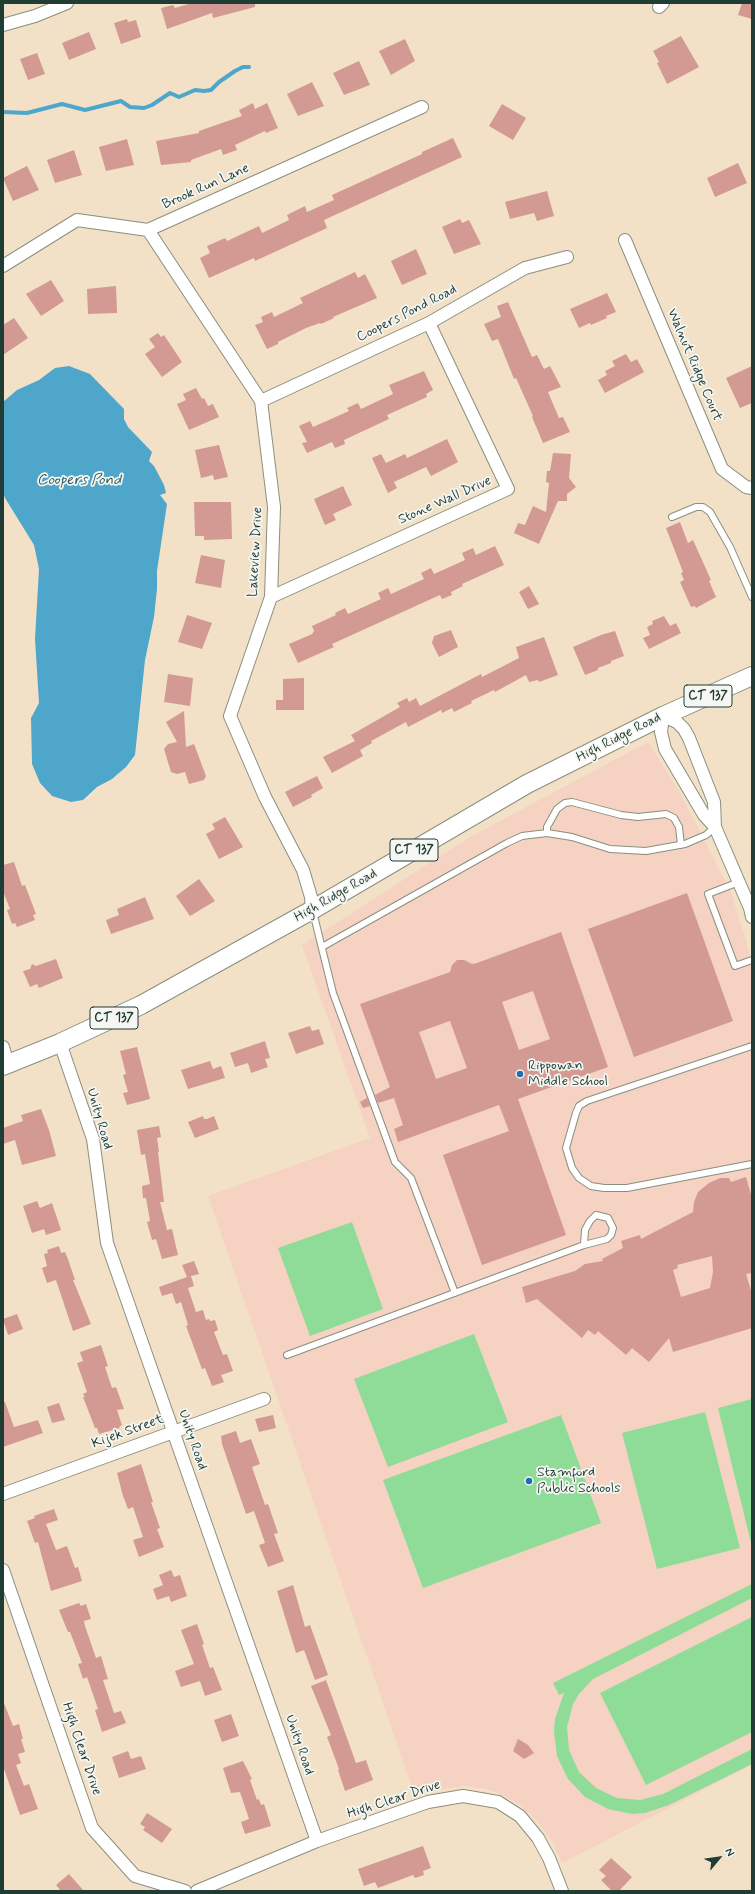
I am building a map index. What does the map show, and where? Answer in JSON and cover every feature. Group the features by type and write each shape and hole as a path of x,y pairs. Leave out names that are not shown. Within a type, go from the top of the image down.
{"main road":[{"name":"High Ridge Road","path":"5,1059 60,1043 141,1005 312,910 527,784 663,716 751,679"}],"street":[{"path":"3,25 35,16 67,3"},
{"name":"Brook Run Lane","path":"148,230 422,107"},
{"path":"3,266 77,220 148,230"},
{"name":"Lakeview Drive","path":"148,230 261,401 274,507 271,597 230,716 265,798 302,870 311,897 312,910"},
{"name":"Walnut Ridge Court","path":"624,240 722,469 746,487 752,488"},
{"name":"Coopers Pond Road","path":"261,401 429,323 519,271 566,257"},
{"name":"Stone Wall Drive","path":"271,597 508,489 429,323"},
{"path":"715,827 704,816 664,749 661,732 663,716 677,722 684,729 689,738 714,802 715,827 739,882 752,917"},
{"name":"Unity Road","path":"60,1043 93,1139 107,1243 317,1841"},
{"name":"Kijek Street","path":"3,1494 264,1399"},
{"name":"High Clear Drive","path":"3,1570 92,1828 135,1876 185,1891"},
{"name":"High Clear Drive","path":"197,1891 317,1841 439,1799 463,1796 484,1798 498,1802 529,1825 550,1858 562,1891"}],"lane":[{"path":"672,517 696,507 703,507 710,512 730,547 752,597"},
{"path":"547,834 548,822 557,809 565,803 572,802 621,816 638,817 666,814 674,818 678,827 681,845"},
{"path":"322,947 506,843 522,836 547,834 572,837 610,849 646,851 681,845 706,835 715,827"},
{"path":"739,882 708,894 735,966 752,960"},
{"path":"312,910 333,993 394,1162 411,1178 455,1293"},
{"path":"752,1046 587,1101 579,1106 566,1148 572,1168 579,1178 591,1186 604,1188 627,1188 752,1164"},
{"path":"287,1355 584,1245 600,1241 611,1235 613,1228 608,1218 596,1215 590,1221 585,1230 584,1245"}],"shaded area":[{"name":"Stamford Public Schools","path":"648,742 679,791 731,892 749,951 752,969 752,1765 562,1863 552,1841 537,1821 519,1804 500,1794 487,1789 465,1786 414,1793 208,1196 370,1138 302,945 470,837"}],"green space":[{"path":"352,1222 383,1309 310,1336 278,1248"},
{"path":"474,1334 508,1422 388,1467 354,1379"},
{"path":"752,1399 752,1547 718,1408"},
{"path":"705,1412 740,1548 657,1569 622,1433"},
{"path":"561,1415 601,1523 423,1588 383,1480"},
{"path":"752,1584 752,1598 593,1679 579,1694 573,1704 567,1727 569,1750 579,1772 596,1788 617,1798 640,1800 663,1794 752,1749 752,1764 669,1805 645,1813 632,1814 608,1809 585,1797 568,1779 557,1756 554,1731 555,1719 564,1693 559,1695 553,1683"},
{"path":"752,1617 752,1732 646,1785 600,1693"}],"water":[{"name":"Coopers Pond","path":"69,366 90,374 124,409 124,419 128,427 152,452 149,461 154,466 164,485 166,493 160,495 167,504 157,571 154,617 145,660 135,755 126,767 112,779 97,787 83,800 71,802 52,796 40,783 32,764 31,718 39,703 35,639 39,569 34,545 5,498 3,492 3,402 17,390 39,380 55,368"}],"building":[{"path":"192,3 255,3 255,7 213,18 212,13 167,29 161,8 173,5 175,8"},
{"path":"742,3 752,3 752,19 738,15"},
{"path":"127,19 128,22 136,20 141,37 121,44 114,23"},
{"path":"89,32 96,49 69,60 62,43"},
{"path":"681,36 699,67 667,84 657,63 659,62 653,51"},
{"path":"405,39 415,61 391,75 379,51"},
{"path":"37,53 45,74 28,80 20,59"},
{"path":"359,61 370,85 344,95 333,73"},
{"path":"312,82 324,106 298,116 287,94"},
{"path":"253,103 255,109 267,103 278,128 266,133 265,131 235,145 237,150 223,155 221,149 191,160 191,162 161,165 156,141 199,133 199,131 242,116 239,110"},
{"path":"502,104 526,118 513,140 489,126"},
{"path":"453,138 462,157 324,220 327,228 255,261 254,258 209,278 200,258 210,253 207,246 225,238 227,241 259,226 262,233 289,220 287,215 305,206 307,212 334,200 332,195 422,154 422,152"},
{"path":"127,139 134,165 106,171 99,147"},
{"path":"74,150 82,175 55,183 47,160"},
{"path":"738,163 747,183 715,197 707,178"},
{"path":"27,166 39,190 13,201 3,178"},
{"path":"547,191 554,216 537,221 534,213 510,219 505,202"},
{"path":"460,219 462,223 469,220 481,244 454,254 442,227"},
{"path":"416,249 427,274 402,285 391,261"},
{"path":"355,272 358,278 365,274 377,298 333,317 334,318 321,324 320,323 306,328 267,349 255,325 263,322 261,317 272,312 274,317 303,303 300,298"},
{"path":"51,280 64,301 41,316 26,294"},
{"path":"116,286 117,313 88,314 87,289"},
{"path":"607,293 616,312 591,325 590,323 579,328 570,309"},
{"path":"508,302 532,357 537,355 544,369 550,366 561,387 548,392 559,418 563,417 570,432 543,443 532,417 533,416 516,378 514,379 498,339 492,341 484,324 501,317 497,306"},
{"path":"14,318 28,338 3,355 3,325"},
{"path":"158,333 161,337 164,335 182,362 162,377 145,354 155,347 149,339"},
{"path":"626,354 631,362 637,359 644,372 605,393 598,380 607,375 605,371 615,366 612,361"},
{"path":"752,366 752,403 740,408 726,378"},
{"path":"424,371 433,390 426,394 427,397 387,415 389,419 344,440 345,444 335,448 332,442 307,453 302,443 307,442 299,426 310,421 313,427 349,411 347,408 358,403 361,409 393,394 389,385"},
{"path":"196,388 208,406 213,404 219,417 189,430 177,404 186,400 183,394"},
{"path":"447,439 458,462 431,476 426,467 394,482 397,488 388,493 372,458 381,454 386,463 405,454 407,458"},
{"path":"219,445 228,477 214,480 213,475 201,478 195,450"},
{"path":"553,453 571,454 569,478 576,487 567,494 567,501 558,501 539,544 514,533 518,523 525,525 533,506 546,512 549,483 546,482 547,471 550,471"},
{"path":"343,486 352,505 333,514 336,520 325,525 314,499"},
{"path":"194,502 231,502 232,539 204,540 204,536 195,536"},
{"path":"680,522 688,543 693,540 711,580 709,581 716,597 696,608 695,606 691,607 680,582 684,580 681,573 683,572 666,528"},
{"path":"495,546 504,565 462,584 463,586 451,592 452,595 442,599 440,595 332,644 334,647 298,663 289,644 312,634 314,631 312,626 336,615 335,613 345,608 348,614 381,599 378,593 388,588 391,594 424,579 421,573 431,568 434,574 465,560 462,553 473,548 476,555"},
{"path":"201,555 225,560 221,588 195,583"},
{"path":"529,586 539,604 528,609 519,592"},
{"path":"187,615 212,623 202,649 178,642"},
{"path":"664,616 670,626 676,623 681,633 649,649 643,638 650,635 647,627 653,624 652,621"},
{"path":"451,630 458,647 439,657 432,643 434,636"},
{"path":"615,631 624,656 585,675 573,647 601,635"},
{"path":"544,637 558,675 539,682 538,680 529,682 526,675 495,692 494,690 471,701 472,703 454,712 452,708 442,713 441,710 408,727 406,722 371,741 372,743 360,750 363,756 332,773 323,757 355,741 351,735 400,707 397,703 407,698 409,702 416,698 420,706 481,674 482,677 519,658 516,647"},
{"path":"168,674 193,678 190,706 164,702"},
{"path":"304,678 304,710 276,710 276,700 283,700 283,679"},
{"path":"184,711 186,747 194,744 206,776 204,780 189,784 185,772 177,774 171,772 164,749 168,744 177,742 166,722"},
{"path":"317,776 323,788 311,795 312,797 293,807 285,792"},
{"path":"225,817 243,847 219,859 206,834 215,829 212,824"},
{"path":"14,862 22,886 25,885 36,914 33,915 35,920 17,927 15,923 12,924 7,910 10,909 3,891 3,865"},
{"path":"199,879 215,901 190,916 176,896"},
{"path":"687,893 733,1021 634,1057 588,929"},
{"path":"145,897 154,919 111,934 106,920 119,915 117,909"},
{"name":"Rippowan Middle School","path":"561,932 608,1067 518,1099 566,1235 482,1265 443,1155 509,1131 499,1105 398,1142 394,1129 403,1125 394,1098 378,1103 375,1095 390,1087 360,1004 450,972 452,965 457,960 464,960 472,964","holes":["533,991 550,1039 519,1050 502,1002","450,1021 467,1068 436,1079 419,1032"]},
{"path":"56,959 63,978 39,988 37,984 30,987 23,971 30,969 32,964 36,966"},
{"path":"310,1026 312,1031 319,1029 324,1044 296,1054 288,1033"},
{"path":"265,1041 270,1058 265,1059 268,1067 251,1073 248,1063 235,1067 230,1053"},
{"path":"137,1047 150,1099 127,1105 123,1093 128,1092 123,1075 126,1074 120,1051"},
{"path":"210,1061 213,1069 221,1066 225,1078 188,1089 181,1070"},
{"path":"367,1098 370,1106 363,1108 360,1102"},
{"path":"41,1109 49,1130 56,1156 22,1165 15,1140 3,1144 3,1128 23,1121 21,1115"},
{"path":"203,1116 204,1119 207,1119 214,1116 219,1129 195,1138 188,1122"},
{"path":"159,1126 161,1137 157,1138 164,1202 160,1202 167,1230 172,1229 178,1255 162,1259 156,1239 152,1240 147,1222 150,1221 146,1198 143,1198 142,1186 150,1184 145,1154 141,1155 137,1130"},
{"path":"746,1177 752,1198 752,1273 746,1274 752,1294 752,1328 673,1352 669,1338 649,1362 632,1348 626,1355 598,1331 595,1335 588,1330 582,1338 537,1299 526,1303 522,1287 575,1271 585,1264 603,1261 602,1259 623,1248 621,1241 640,1235 641,1239 693,1212 694,1202 698,1192 709,1183 720,1178 729,1178 731,1182","holes":["712,1256 713,1272 710,1288 681,1297 673,1270 678,1268 677,1265"]},
{"path":"37,1201 40,1208 52,1203 61,1230 46,1235 44,1229 32,1233 23,1206"},
{"path":"59,1246 61,1253 65,1252 68,1259 75,1280 73,1280 91,1324 73,1331 56,1280 47,1283 42,1268 47,1266 44,1254 48,1253 47,1250"},
{"path":"194,1261 199,1274 191,1276 194,1286 188,1288 196,1312 203,1310 206,1320 215,1320 218,1330 214,1332 223,1355 227,1354 233,1371 221,1375 224,1382 212,1386 205,1368 202,1369 186,1326 188,1325 181,1302 176,1304 172,1293 162,1296 159,1287 187,1277 182,1265"},
{"path":"17,1314 23,1329 8,1335 3,1319"},
{"path":"101,1345 108,1366 105,1367 112,1388 116,1387 124,1409 117,1410 122,1425 119,1427 120,1428 99,1434 97,1428 95,1428 83,1397 85,1397 83,1394 87,1392 77,1363 83,1361 80,1352"},
{"path":"3,1402 5,1402 14,1427 38,1420 43,1433 3,1447"},
{"path":"59,1403 65,1420 52,1423 47,1407"},
{"path":"273,1415 276,1428 259,1432 255,1419"},
{"path":"236,1431 240,1443 251,1439 260,1464 252,1467 265,1505 268,1504 278,1533 274,1534 284,1561 268,1567 259,1545 265,1543 254,1511 246,1514 222,1444 221,1436"},
{"path":"141,1464 153,1502 151,1502 160,1528 157,1529 164,1547 139,1557 133,1540 143,1537 133,1507 128,1509 117,1473"},
{"path":"54,1509 58,1520 46,1524 56,1550 67,1546 75,1568 78,1567 82,1581 51,1591 38,1542 35,1543 27,1521 35,1518 34,1516"},
{"path":"171,1570 174,1577 180,1575 187,1596 171,1602 169,1596 157,1600 153,1589 163,1585 159,1575"},
{"path":"293,1585 305,1627 310,1625 328,1675 315,1680 304,1650 296,1653 277,1591"},
{"path":"79,1603 81,1606 86,1604 91,1619 84,1621 85,1626 96,1658 101,1656 108,1679 103,1680 114,1713 121,1711 126,1723 102,1732 95,1710 98,1709 87,1677 83,1679 78,1664 82,1663 70,1632 68,1632 59,1610"},
{"path":"197,1624 210,1668 213,1667 222,1690 205,1696 200,1681 181,1687 175,1671 194,1664 181,1630"},
{"path":"326,1680 356,1763 366,1760 373,1780 345,1791 338,1770 339,1769 327,1737 331,1735 311,1686"},
{"path":"3,1703 13,1726 19,1724 25,1752 18,1754 21,1763 16,1765 24,1786 29,1784 38,1809 20,1815 3,1766"},
{"path":"231,1714 239,1736 222,1742 214,1720"},
{"path":"518,1739 528,1745 534,1753 524,1759 513,1751"},
{"path":"128,1751 131,1759 141,1756 146,1769 119,1778 112,1757"},
{"path":"243,1761 252,1779 250,1780 257,1800 259,1799 261,1805 264,1804 271,1826 245,1834 241,1822 249,1819 240,1792 231,1793 223,1768"},
{"path":"147,1813 172,1829 162,1843 143,1830 145,1827 140,1824"},
{"path":"423,1846 431,1868 423,1871 424,1875 415,1878 413,1875 378,1888 375,1882 364,1886 358,1869"},
{"path":"611,1858 632,1877 619,1891 612,1891 601,1880 606,1876 599,1870"},
{"path":"69,1874 84,1891 61,1891 56,1885"}],"waterway":[{"path":"3,112 27,113 62,104 85,110 121,101 130,107 144,108 152,105 170,93 179,97 195,90 211,90 219,82 235,71 243,67 249,67"}],"place":[{"name":"Rippowan Middle School","path":"520,1074"},
{"name":"Stamford Public Schools","path":"529,1481"}]}
